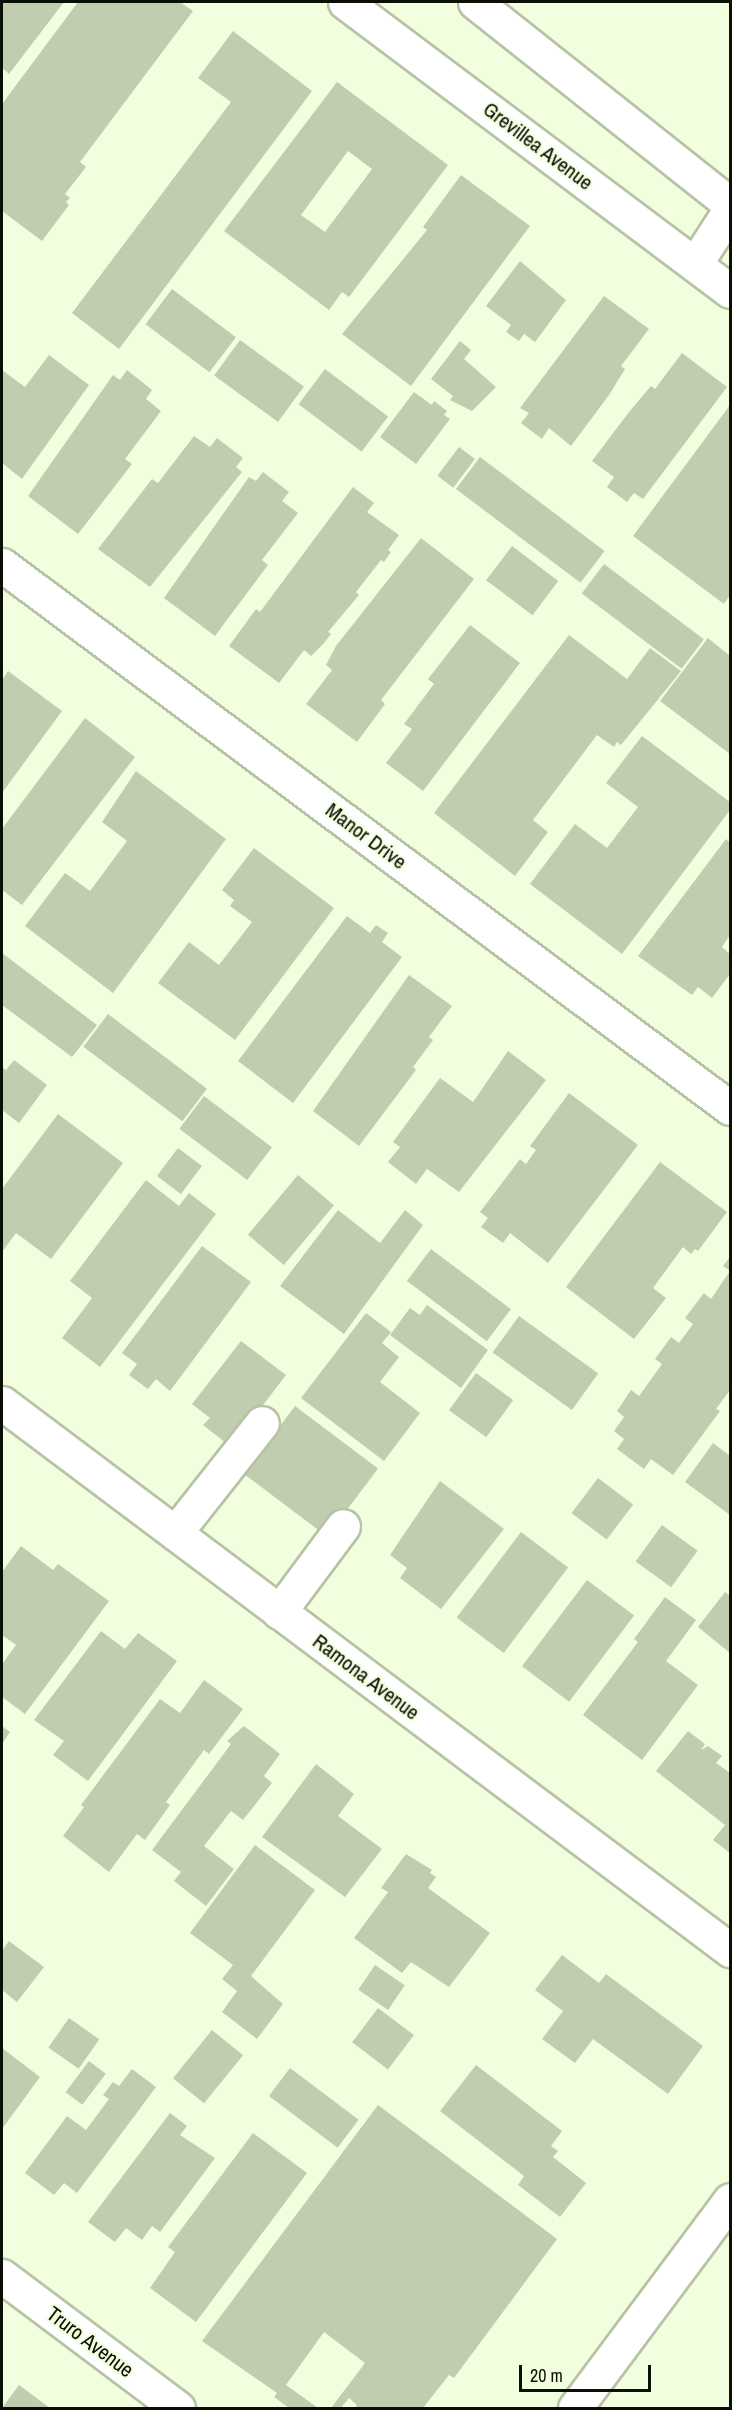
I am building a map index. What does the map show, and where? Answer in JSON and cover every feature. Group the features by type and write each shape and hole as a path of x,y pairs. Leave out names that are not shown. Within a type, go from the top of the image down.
{"street":[{"name":"Grevillea Avenue","path":"345,2 730,291"},
{"path":"475,2 730,204"},
{"path":"695,264 730,210"},
{"name":"Manor Drive","path":"2,565 730,1108"},
{"name":"Ramona Avenue","path":"2,1403 730,1950"},
{"path":"175,1533 262,1423"},
{"path":"279,1612 343,1526"},
{"path":"575,2409 730,2200"},
{"name":"Truro Avenue","path":"2,2276 178,2409"}],"building":[{"path":"2,2 64,2 9,74 2,68"},
{"path":"78,2 180,2 193,11 80,162 86,167 65,194 70,198 66,202 69,205 42,241 2,211 2,104"},
{"path":"233,31 312,91 119,349 72,313 231,102 198,78"},
{"path":"337,82 448,165 349,297 342,292 329,310 224,231","holes":["348,151 372,169 325,232 301,215"]},
{"path":"461,175 530,226 411,386 342,334 427,230 423,227"},
{"path":"520,261 566,300 535,342 524,334 519,341 506,332 511,325 486,306"},
{"path":"172,289 236,337 209,372 146,324"},
{"path":"604,296 649,329 621,366 625,369 609,395 571,446 549,428 542,439 521,423 529,413 520,408"},
{"path":"240,340 304,386 278,422 214,376"},
{"path":"460,341 471,350 464,359 496,387 472,411 450,400 453,396 431,379"},
{"path":"682,353 727,387 643,499 634,493 627,502 607,487 614,477 592,461 629,412 651,386 655,389"},
{"path":"49,355 89,385 22,479 2,463 2,370 25,387"},
{"path":"325,369 388,417 362,452 299,404"},
{"path":"127,370 152,390 146,399 161,411 125,459 132,464 78,534 28,496 113,375 120,380"},
{"path":"414,392 432,405 434,401 447,411 444,415 450,419 416,464 380,437"},
{"path":"730,405 730,595 724,604 633,536"},
{"path":"194,436 210,447 217,438 243,458 236,467 242,472 150,587 98,549 152,479 158,483"},
{"path":"459,447 475,459 453,488 437,476"},
{"path":"480,457 605,551 581,583 456,489"},
{"path":"263,472 289,492 282,501 298,513 262,560 268,565 215,636 164,598 249,477 256,481"},
{"path":"353,487 374,503 367,512 399,535 388,550 391,552 384,562 381,560 356,592 359,595 328,632 331,634 324,643 311,656 304,650 279,683 229,646 256,609 260,612"},
{"path":"421,538 474,579 381,700 385,704 357,742 306,704 332,670 326,665 336,646"},
{"path":"512,546 558,581 532,615 486,580"},
{"path":"604,564 704,639 682,669 582,594"},
{"path":"470,625 520,663 423,791 386,763 412,729 404,724 434,684 428,679"},
{"path":"569,635 627,679 650,648 681,671 621,745 617,742 614,747 597,735 533,820 548,832 515,876 434,813"},
{"path":"708,638 730,656 730,754 660,701"},
{"path":"8,671 62,711 2,793 2,680"},
{"path":"85,718 135,757 22,905 2,890 2,829"},
{"path":"642,736 730,802 730,810 622,954 530,884 575,824 607,848 638,807 606,783"},
{"path":"136,771 226,839 113,993 25,926 65,873 90,891 127,841 102,822"},
{"path":"726,839 730,843 730,935 722,947 730,954 730,974 712,998 698,987 692,995 638,956"},
{"path":"254,848 334,908 235,1040 158,983 189,942 219,965 252,922 230,906 234,900 222,890"},
{"path":"347,916 370,933 376,925 388,933 382,942 402,957 293,1103 238,1061"},
{"path":"2,953 97,1025 72,1057 2,1005"},
{"path":"409,975 452,1006 429,1037 433,1040 413,1067 416,1070 359,1146 313,1111"},
{"path":"108,1014 207,1089 182,1121 83,1047"},
{"path":"508,1051 546,1080 459,1192 427,1169 416,1184 388,1162 400,1147 393,1142 440,1078 473,1102"},
{"path":"14,1060 47,1085 19,1123 2,1110 2,1067 6,1070"},
{"path":"569,1093 638,1145 548,1263 510,1233 503,1243 481,1227 488,1218 480,1212 520,1159 526,1164 536,1150 530,1146"},
{"path":"204,1096 272,1147 247,1180 179,1129"},
{"path":"58,1114 123,1163 51,1259 16,1233 2,1252 2,1189"},
{"path":"178,1148 202,1166 181,1194 157,1176"},
{"path":"660,1162 727,1212 698,1251 695,1249 691,1254 683,1247 653,1288 666,1298 634,1339 566,1287"},
{"path":"298,1175 334,1205 284,1265 248,1235"},
{"path":"146,1180 179,1206 189,1193 216,1214 100,1367 62,1338 92,1298 70,1281"},
{"path":"338,1210 380,1243 405,1210 423,1225 344,1334 280,1286"},
{"path":"202,1246 251,1282 170,1391 156,1379 148,1389 129,1375 137,1364 122,1353"},
{"path":"431,1249 511,1309 487,1341 407,1281"},
{"path":"730,1257 730,1271 723,1266"},
{"path":"730,1271 730,1390 716,1409 720,1411 673,1475 651,1459 644,1469 617,1449 624,1439 614,1431 624,1417 617,1411 631,1390 639,1396 662,1364 655,1359 671,1337 679,1343 693,1324 685,1318 704,1293 711,1299"},
{"path":"427,1305 488,1350 461,1388 390,1335 410,1308 420,1315"},
{"path":"366,1313 391,1332 382,1343 399,1357 380,1382 420,1413 384,1461 301,1398"},
{"path":"519,1316 598,1374 572,1410 493,1352"},
{"path":"241,1341 286,1375 231,1447 203,1425 210,1418 192,1404"},
{"path":"476,1373 513,1400 486,1437 449,1410"},
{"path":"295,1406 378,1469 327,1536 244,1474"},
{"path":"713,1443 730,1456 730,1515 685,1482"},
{"path":"598,1478 633,1504 607,1540 572,1513"},
{"path":"440,1481 504,1529 441,1609 400,1578 407,1568 390,1555"},
{"path":"662,1525 698,1551 671,1587 636,1561"},
{"path":"521,1532 568,1568 504,1653 457,1617"},
{"path":"21,1546 53,1570 58,1564 109,1601 25,1714 2,1697 2,1664 16,1645 2,1635 2,1572"},
{"path":"587,1580 634,1616 569,1702 522,1666"},
{"path":"725,1592 730,1596 730,1653 698,1627"},
{"path":"665,1597 696,1620 666,1661 698,1685 642,1760 583,1715 638,1642 634,1639"},
{"path":"101,1631 125,1649 138,1633 177,1661 88,1781 53,1755 64,1741 34,1720"},
{"path":"204,1680 243,1709 209,1754 204,1750 166,1802 170,1805 145,1840 137,1834 109,1872 63,1836 84,1807 81,1805 160,1699 180,1713"},
{"path":"2,1726 10,1732 2,1744"},
{"path":"244,1726 280,1754 264,1776 272,1783 243,1820 231,1811 204,1846 234,1869 206,1906 174,1881 181,1872 152,1850 231,1744 227,1741"},
{"path":"688,1731 705,1744 701,1750 708,1746 722,1756 716,1763 730,1773 730,1853 713,1840 725,1825 656,1771"},
{"path":"316,1764 354,1794 338,1816 382,1849 345,1897 262,1837"},
{"path":"255,1845 315,1890 251,1976 283,2004 257,2039 222,2012 237,1991 222,1979 233,1965 190,1933"},
{"path":"406,1854 432,1870 430,1873 436,1877 428,1888 490,1933 449,1987 411,1962 402,1973 354,1938 388,1892 381,1888"},
{"path":"9,1941 44,1967 17,2002 2,1990 2,1951"},
{"path":"562,1955 599,1983 606,1974 703,2046 668,2094 593,2039 575,2063 542,2039 563,2011 535,1990"},
{"path":"375,1965 405,1985 388,2010 358,1990"},
{"path":"378,2008 414,2035 388,2069 352,2042"},
{"path":"69,2018 99,2039 79,2069 48,2047"},
{"path":"212,2030 243,2055 204,2103 173,2078"},
{"path":"2,2048 40,2077 2,2129"},
{"path":"89,2061 106,2074 82,2105 66,2092"},
{"path":"476,2065 562,2131 551,2146 558,2151 553,2157 586,2183 560,2217 518,2185 524,2176 440,2111"},
{"path":"290,2068 359,2120 338,2148 269,2096"},
{"path":"132,2069 156,2087 77,2193 64,2183 54,2195 25,2173 67,2116 86,2130 109,2099 103,2095 113,2082 119,2086"},
{"path":"378,2105 557,2239 454,2378 449,2375 423,2408 355,2408 357,2405 349,2398 341,2408 331,2408 365,2363 324,2332 286,2385 318,2408 289,2408 274,2397 277,2393 202,2341"},
{"path":"170,2113 187,2126 180,2135 215,2158 160,2232 152,2226 142,2240 126,2228 115,2242 88,2222"},
{"path":"253,2133 307,2173 196,2322 150,2288 175,2252 168,2247"},
{"path":"19,2385 50,2408 2,2408"}]}
